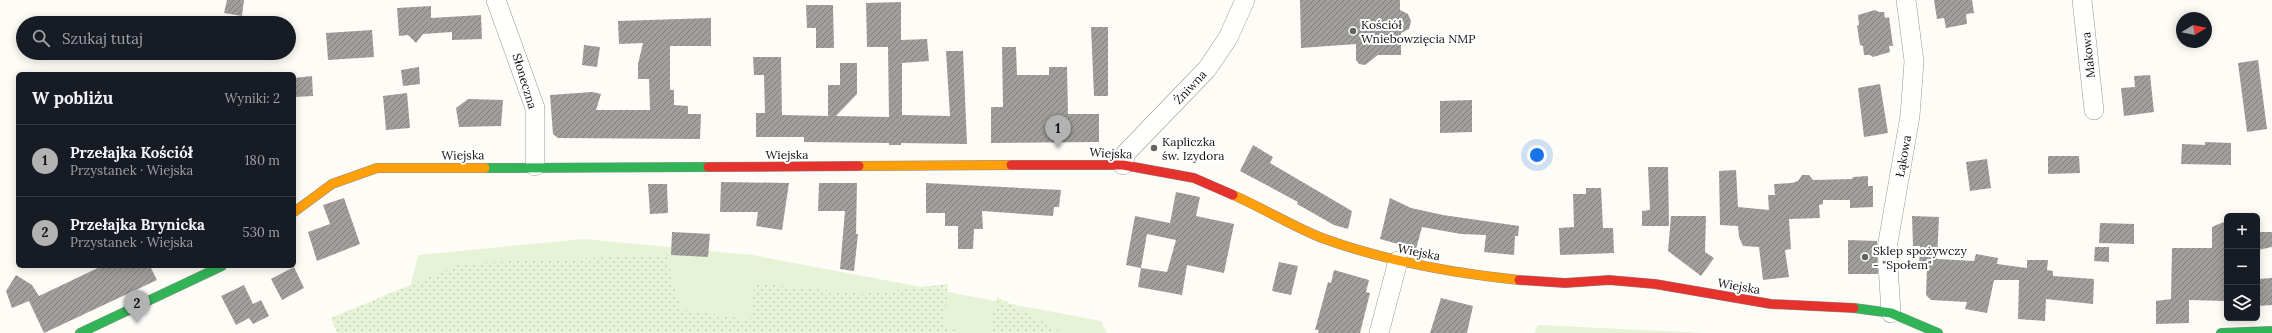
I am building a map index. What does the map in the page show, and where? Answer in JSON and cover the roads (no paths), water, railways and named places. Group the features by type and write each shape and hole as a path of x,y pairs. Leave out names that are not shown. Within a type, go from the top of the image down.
{"street":[{"name":"Słoneczna","path":"496,0 535,108 535,166"},
{"name":"Żniwna","path":"1123,165 1126,153 1207,69 1228,38 1246,0"},
{"name":"Łąkowa","path":"1891,313 1888,248 1910,116 1914,60 1906,0"},
{"name":"Makowa","path":"2082,0 2094,110"},
{"name":"Wiejska","path":"296,210 326,185 344,177 377,168 535,166 1123,165 1194,178 1260,207 1320,237 1370,254 1398,260 1479,275 1565,283 1609,280 1655,284 1772,304 1869,309 1891,313 1938,333"},
{"path":"1379,333 1398,260"},
{"path":"80,333 218,268"},
{"path":"2221,333 2272,331"}],"place":[{"name":"Kościół Wniebowzięcia NMP","path":"1353,31"},
{"name":"Przełajka Kościół","path":"1058,148"},
{"name":"Kapliczka św. Izydora","path":"1154,148"},
{"name":"Sklep spożywczy - \"Społem\"","path":"1865,257"},
{"name":"Przełajka Brynicka","path":"137,323"}]}
